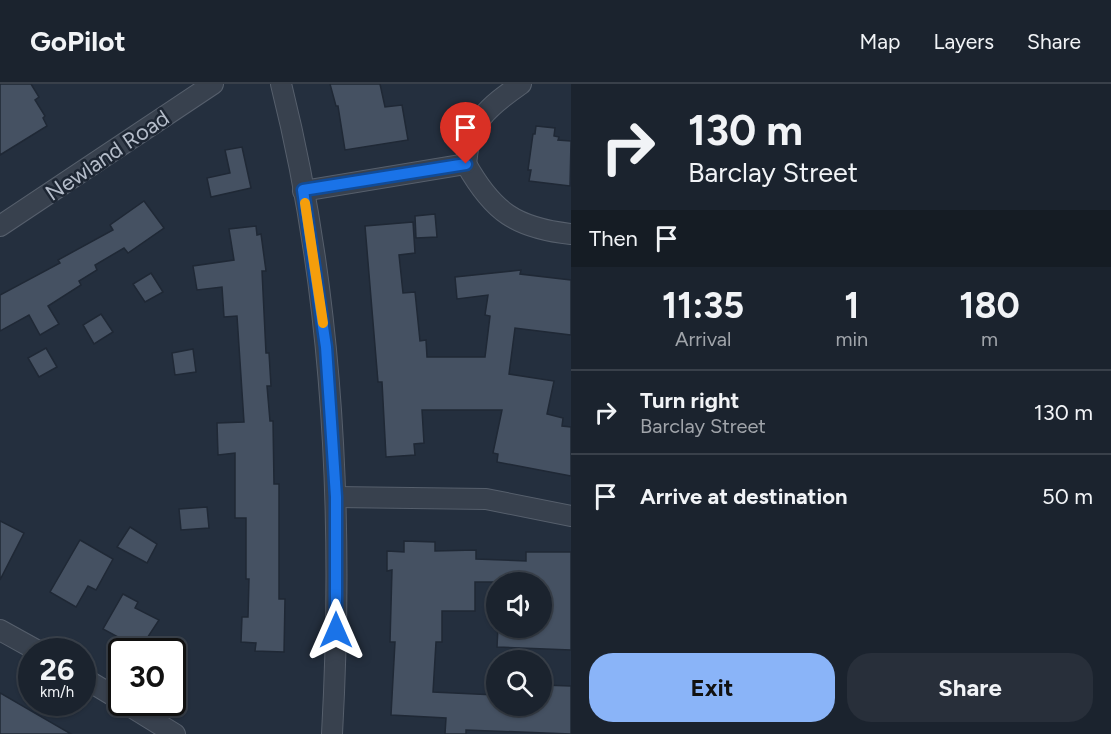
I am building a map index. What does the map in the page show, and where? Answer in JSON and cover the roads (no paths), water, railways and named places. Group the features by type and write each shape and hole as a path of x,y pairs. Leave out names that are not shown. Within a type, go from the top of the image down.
{"street":[{"name":"Newland Road","path":"0,226 213,84"},
{"path":"281,84 303,190 326,347 336,497 336,652 332,734"},
{"path":"521,84 495,102 482,116 467,147 466,164 478,186 496,206 512,219 532,228 571,234"},
{"path":"303,190 466,164"},
{"path":"336,497 474,498 571,516"},
{"path":"0,630 18,640"},
{"path":"146,716 175,734"}]}
